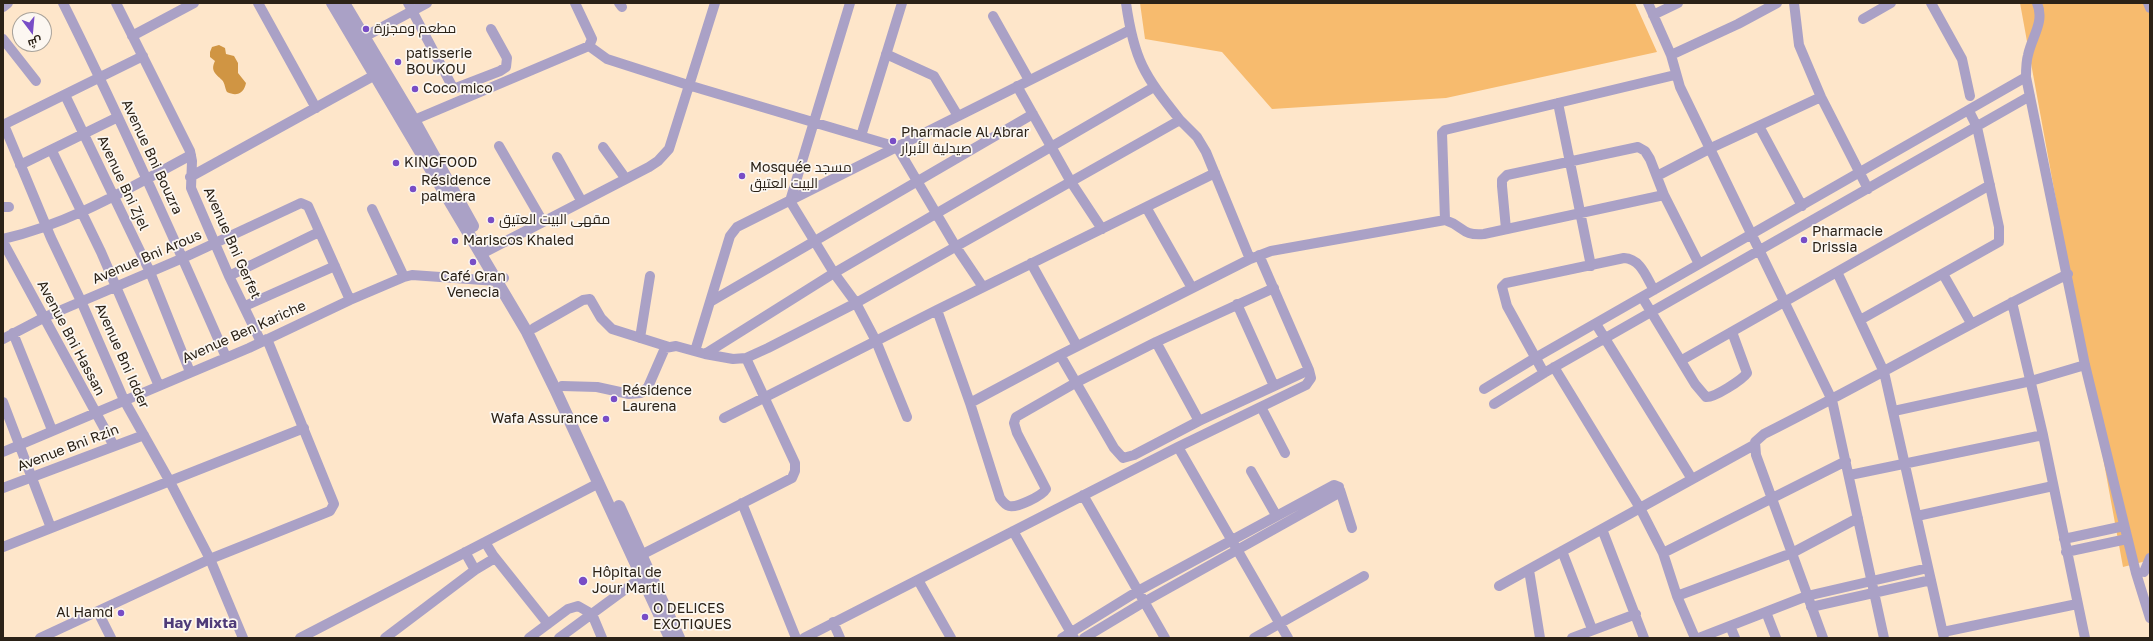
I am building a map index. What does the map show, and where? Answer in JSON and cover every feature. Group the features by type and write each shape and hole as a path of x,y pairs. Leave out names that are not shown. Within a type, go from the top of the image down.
{"street":[{"path":"3,7 8,3"},
{"name":"Avenue Bni Bouzra","path":"63,3 101,79 183,258 226,357"},
{"name":"Avenue Bni Gerfet","path":"116,3 191,155 191,188 229,276 264,340 304,428 334,504 330,511 210,559"},
{"path":"132,36 194,3"},
{"path":"258,3 316,108"},
{"path":"332,3 500,279 534,328 679,638"},
{"path":"344,3 414,120 488,251 500,279 599,483 670,638"},
{"path":"364,37 410,7 427,3"},
{"path":"414,120 589,46 592,39 575,3"},
{"path":"488,251 626,180 664,156 669,148 715,3"},
{"path":"850,3 790,201 834,273 856,303 876,341 907,417"},
{"path":"861,136 902,3"},
{"path":"804,638 1178,447 1306,385 1311,378 1274,288 1255,257 1202,143 1180,120 1154,87 1139,62 1130,30 1126,3"},
{"path":"1648,3 1671,55 1675,75 1711,148 1759,252 1832,400 1850,476 1884,638"},
{"path":"1653,15 1678,3"},
{"path":"1671,55 1732,27 1777,3"},
{"path":"1794,3 1799,45 1821,97 1868,189"},
{"path":"1863,19 1891,3"},
{"path":"1931,3 1962,60 1970,96"},
{"path":"2037,3 2040,13 2039,26 2028,55 2026,77 2068,274 2085,365 2127,539 2150,618"},
{"path":"410,7 452,86 456,88 500,71 506,67 507,58 491,29"},
{"path":"993,16 1029,80"},
{"path":"700,353 710,302 733,230 744,222 790,201 1130,30"},
{"path":"3,39 7,51 36,81"},
{"path":"589,46 607,59 688,85 897,147 956,247 984,287"},
{"path":"886,54 934,76 958,116"},
{"path":"3,125 101,79 143,56"},
{"path":"190,177 375,75"},
{"path":"1445,220 1442,133 1444,130 1675,75"},
{"path":"1484,389 1535,358 2026,77"},
{"path":"1016,86 1071,182 1102,229"},
{"path":"700,353 834,273 1154,87"},
{"name":"Avenue Bni Zjel","path":"65,95 150,272 190,372"},
{"path":"1494,404 1554,367 1759,252 2030,96"},
{"path":"1657,176 1711,148 1821,97"},
{"path":"1558,104 1592,266"},
{"path":"1860,320 1999,242 1999,227 1978,127 1969,111"},
{"path":"710,302 918,183 1033,114"},
{"path":"20,165 52,151 118,117"},
{"path":"534,328 583,300 590,299 601,318 612,329 669,347 676,346 700,353 733,359 746,358 856,303 1180,120"},
{"name":"Avenue Bni Idder","path":"3,125 46,226 82,301 124,400 170,480 210,559 243,638"},
{"path":"1759,126 1802,206"},
{"path":"499,146 543,222"},
{"path":"603,147 626,180"},
{"path":"1506,229 1502,186 1504,177 1511,172 1638,147 1645,151 1664,195 1699,264"},
{"path":"52,151 116,287 159,386"},
{"path":"3,239 46,226 81,212 191,155"},
{"path":"557,157 582,202"},
{"path":"724,418 937,310 1215,173"},
{"path":"1682,360 1990,185"},
{"path":"970,403 1077,346 1255,257 1329,240 1445,220 1454,223 1470,235 1484,234 1582,214 1664,195"},
{"name":"Avenue Bni Arous","path":"6,335 183,258 302,203 308,206 319,232"},
{"path":"1146,207 1192,288"},
{"path":"372,209 404,277"},
{"path":"229,276 319,232 350,300"},
{"name":"Avenue Bni Hassan","path":"3,242 45,317 94,413 114,446"},
{"path":"1544,373 1507,306 1502,287 1512,282 1624,258 1633,259 1638,263 1654,290"},
{"path":"1031,264 1077,346"},
{"path":"245,306 335,266"},
{"path":"1836,272 1884,372 1906,463 1944,635 2077,604"},
{"path":"1943,274 1971,323"},
{"path":"1499,586 1754,444 1758,438 1764,434 1832,400 1971,323 2068,274"},
{"name":"Avenue Ben Kariche","path":"3,452 226,357 404,277 412,275 500,279"},
{"path":"640,338 650,276"},
{"path":"937,310 970,403 1000,498 1006,505 1015,506 1041,495 1046,489 1016,433 1014,420 1022,413 1077,382 1156,342 1274,288"},
{"path":"1642,297 1704,395 1708,397 1738,381 1747,373 1732,332"},
{"path":"2012,302 2043,435 2084,638"},
{"path":"1237,304 1274,386"},
{"path":"1596,324 1692,479"},
{"path":"6,335 52,430"},
{"path":"1156,342 1199,421"},
{"path":"562,386 597,387 629,394 642,393 648,386 662,352 669,347"},
{"path":"1060,355 1114,448 1122,458 1134,455 1199,421 1309,370"},
{"path":"641,555 792,478 795,471 795,463 746,358"},
{"path":"1894,411 2031,381 2085,365"},
{"path":"1554,367 1640,508 1663,553 1677,596 1695,638"},
{"path":"3,402 52,528"},
{"path":"1260,407 1285,453"},
{"path":"3,547 304,428"},
{"name":"Avenue Bni Rzin","path":"3,488 144,435"},
{"path":"1850,476 2043,435"},
{"path":"1754,444 1756,455 1823,638"},
{"path":"1178,447 1288,638"},
{"path":"1663,553 1846,461"},
{"path":"1251,471 1276,516"},
{"path":"300,638 599,483"},
{"path":"1062,638 1073,635 1138,591 1334,484 1337,485 1340,490 1352,528"},
{"path":"1917,516 2053,486"},
{"path":"1084,638 1144,602 1339,493 1340,490"},
{"path":"1083,495 1165,638"},
{"path":"742,503 796,638"},
{"path":"1677,596 1792,553 1858,518"},
{"path":"2064,539 2124,526"},
{"path":"1602,529 1644,638"},
{"path":"1013,531 1073,635"},
{"path":"2066,552 2127,539"},
{"path":"485,542 495,558 548,624"},
{"path":"1562,551 1592,630"},
{"path":"465,552 475,570"},
{"path":"385,638 475,570 495,558"},
{"path":"2144,572 2150,558"},
{"path":"40,638 210,559"},
{"path":"1699,638 1807,596 1928,568"},
{"path":"1529,570 1540,638"},
{"path":"1254,638 1364,576"},
{"path":"559,638 642,577"},
{"path":"918,580 951,638"},
{"path":"1811,607 1931,580"},
{"path":"529,638 573,606 578,606 592,614 602,638"},
{"path":"98,612 111,638"},
{"path":"1766,612 1776,638"},
{"path":"1572,638 1636,614"},
{"path":"833,622 840,638"},
{"path":"1730,626 1735,638"}],"shaded area":[{"path":"1140,3 1635,3 1657,52 1446,98 1272,109 1222,52 1145,39"},
{"path":"2020,3 2150,3 2150,560 2123,567"},
{"path":"219,45 225,48 226,54 234,56 238,63 238,73 246,83 244,89 240,93 234,94 227,92 223,81 213,70 215,61 210,57 210,52 212,47"}],"place":[{"name":"مطعم ومجزرة","path":"366,29"},
{"name":"patisserie BOUKOU","path":"398,62"},
{"name":"Coco mico","path":"415,89"},
{"name":"Pharmacie Al Abrar صيدلية الأبرار","path":"893,141"},
{"name":"KINGFOOD","path":"396,163"},
{"name":"Mosquée مسجد البيت العتيق","path":"742,176"},
{"name":"Résidence palmera","path":"413,189"},
{"name":"مقهى البيت العتيق","path":"491,220"},
{"name":"Pharmacie Drissia","path":"1804,240"},
{"name":"Mariscos Khaled","path":"455,241"},
{"name":"Café Gran Venecia","path":"473,262"},
{"name":"Résidence Laurena","path":"614,399"},
{"name":"Wafa Assurance","path":"606,419"},
{"name":"Hôpital de Jour Martil","path":"583,581"},
{"name":"Al Hamd","path":"121,613"},
{"name":"O DELICES EXOTIQUES","path":"645,617"}],"district":[{"name":"Hay Mixta","path":"200,623"}]}
